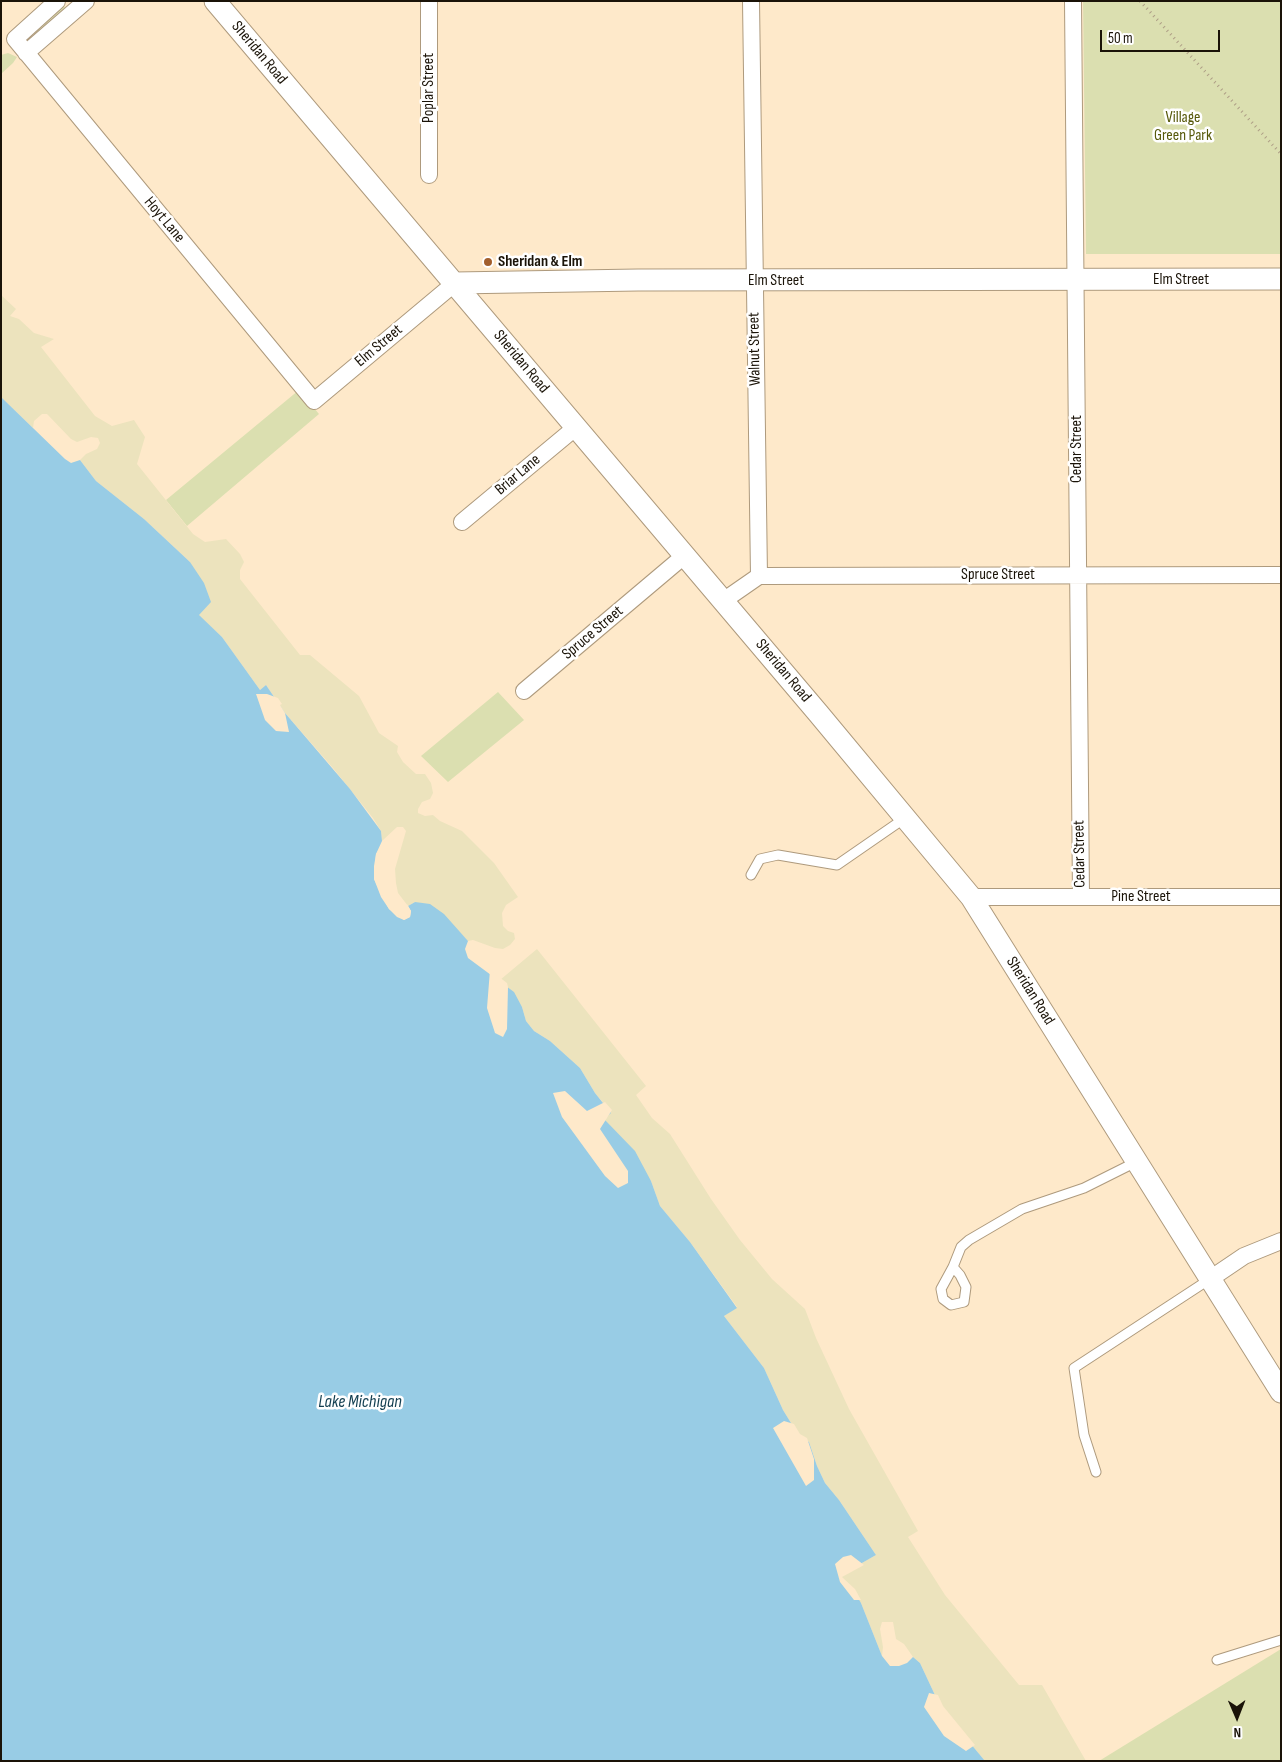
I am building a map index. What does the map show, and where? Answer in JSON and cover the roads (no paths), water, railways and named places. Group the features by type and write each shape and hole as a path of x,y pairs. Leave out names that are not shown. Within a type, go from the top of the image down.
{"street":[{"name":"Hoyt Lane","path":"57,1 15,39 314,401"},
{"name":"Sheridan Road","path":"215,1 455,282 575,428 971,897 1281,1392"},
{"name":"Poplar Street","path":"429,1 429,175"},
{"name":"Walnut Street","path":"751,1 759,576"},
{"name":"Cedar Street","path":"1073,1 1081,896"},
{"path":"26,53 82,3"},
{"name":"Elm Street","path":"314,401 455,282 1281,279"},
{"name":"Briar Lane","path":"462,522 575,428"},
{"name":"Spruce Street","path":"524,691 684,556"},
{"name":"Spruce Street","path":"759,576 1281,575"},
{"path":"723,601 759,576"},
{"name":"Pine Street","path":"971,897 1281,897"},
{"path":"1210,1279 1244,1256 1281,1241"}],"lane":[{"path":"751,875 760,858 778,855 837,865 905,818"},
{"path":"952,1267 961,1247 969,1240 1022,1209 1084,1188 1137,1162"},
{"path":"1096,1472 1084,1435 1074,1368 1210,1279"},
{"path":"1217,1660 1281,1640"}],"water":[{"name":"Lake Michigan","path":"1,397 65,459 71,463 80,460 96,481 144,519 190,562 204,583 211,602 199,615 222,637 260,690 266,685 285,713 350,789 381,831 382,841 376,854 374,879 389,909 404,920 410,917 411,911 408,906 415,902 430,904 444,914 468,941 465,949 468,958 514,992 522,1007 526,1021 534,1031 550,1041 580,1068 595,1093 611,1113 604,1119 635,1151 651,1181 660,1206 690,1242 737,1308 724,1316 764,1368 783,1410 799,1436 809,1442 825,1483 839,1500 876,1555 839,1576 853,1590 861,1603 882,1656 890,1666 899,1666 907,1663 913,1657 920,1663 941,1708 985,1761 1,1761"}],"place":[{"name":"Sheridan & Elm","path":"488,262"}],"park label":[{"name":"Village Green Park","path":"1183,127"}]}
